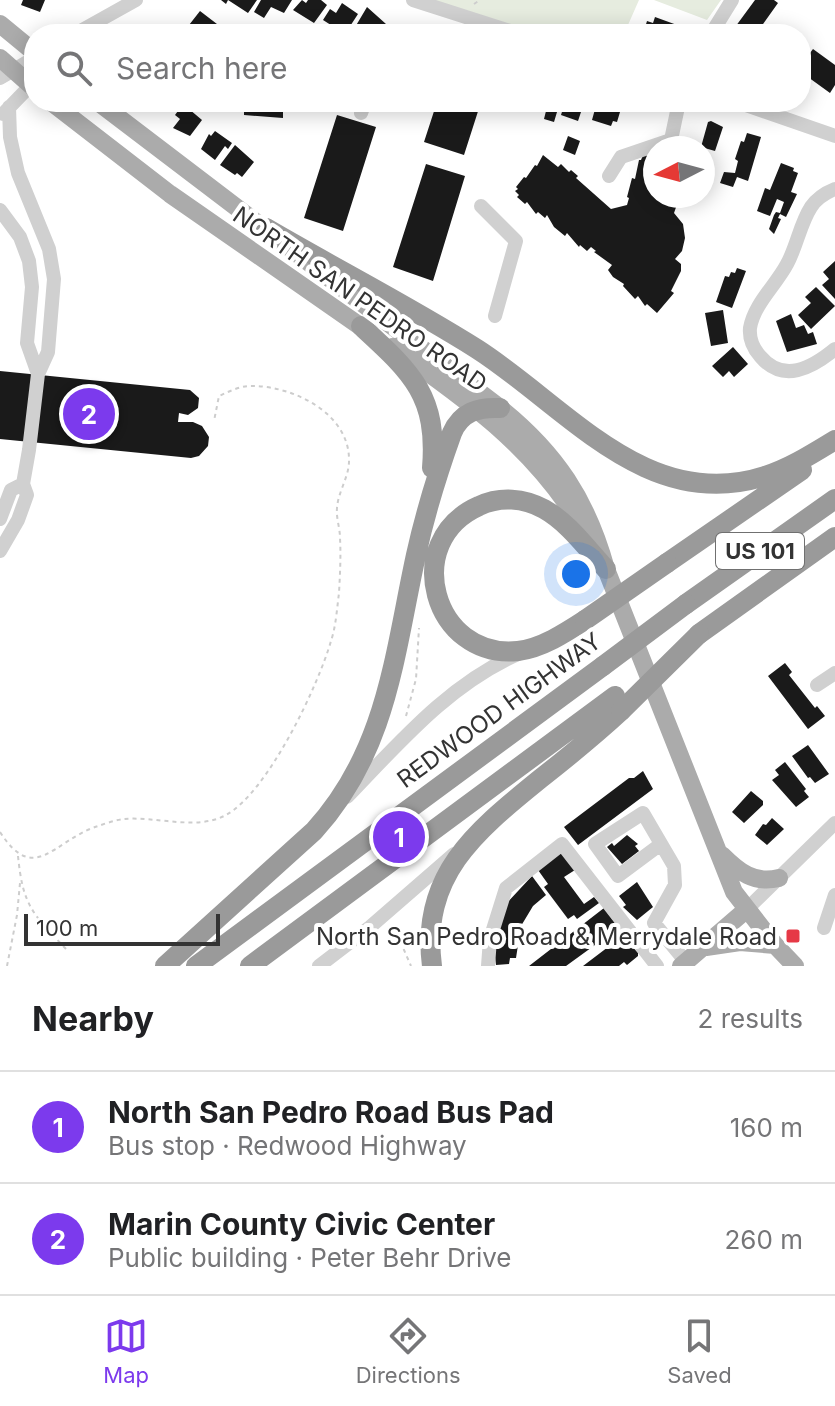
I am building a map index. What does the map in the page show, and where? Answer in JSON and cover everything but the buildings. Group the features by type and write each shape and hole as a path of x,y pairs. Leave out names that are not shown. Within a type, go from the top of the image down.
{"highway":[{"path":"266,228 476,349 613,451 647,470 685,481 738,482 786,468 835,440"},
{"path":"165,966 314,831 355,774 380,721 392,677 432,470 433,438 428,411 411,374 361,326"},
{"path":"416,553 452,433 460,419 476,410 500,408"},
{"path":"606,569 557,518 523,501 503,500 483,504 465,514 450,529 439,547 433,575 438,600 451,623 476,644 496,650 523,650 546,642 585,620 835,447"},
{"name":"REDWOOD HIGHWAY","path":"196,966 686,604 835,499"},
{"name":"US 101","path":"618,703 699,634 835,537"},
{"path":"432,966 430,927 441,885 455,859 484,827 618,703"},
{"path":"250,966 618,703"}],"main road":[{"path":"0,24 24,46"},
{"path":"4,68 24,78"},
{"name":"NORTH SAN PEDRO ROAD","path":"64,112 170,194 303,284 510,437 543,470 606,569"},
{"name":"NORTH SAN PEDRO ROAD","path":"111,112 500,408 534,437 565,475 589,519 734,892 795,966"},
{"path":"716,846 730,863 753,878 779,878"},
{"path":"683,964 746,910"},
{"path":"703,948 740,942 775,945"}],"street":[{"path":"93,24 136,0"},
{"path":"413,0 488,24"},
{"path":"717,24 732,0"},
{"path":"4,68 24,59"},
{"path":"0,551 24,504 27,491 23,484 38,374 48,352 55,291 53,266 18,173 5,112 24,92"},
{"path":"609,176 621,157 671,140 677,112"},
{"path":"766,112 835,136"},
{"path":"0,154 18,173"},
{"path":"835,189 820,197 807,214 787,265 757,311 750,334 754,349 760,356 771,367 784,372 805,369 835,349"},
{"path":"481,206 516,241 495,316"},
{"path":"0,210 20,237 29,261 32,287 27,343 38,374"},
{"path":"0,519 11,490 23,484"},
{"path":"314,831 459,687 494,665 546,642"},
{"path":"817,685 835,673"},
{"path":"661,844 618,876 595,844 643,813 674,866 675,885 654,923 683,964"},
{"path":"746,910 779,878 828,842 835,823"},
{"path":"319,966 370,927 484,827"},
{"path":"488,966 490,939 506,888 562,844 657,966"},
{"path":"824,928 835,895"}],"path":[{"path":"17,855 32,860 94,827 124,819 202,821 225,816 249,797 272,767 315,684 332,639 339,591 337,507 349,460 345,440 334,419 312,402 254,386 239,387 219,396 214,421"},
{"path":"0,832 17,855 20,881 7,966"},
{"path":"20,881 29,906 66,949"},
{"path":"392,922 411,966"}],"shaded area":[{"path":"413,0 639,0 628,24 488,24"},
{"path":"654,0 721,0 707,20"}],"place":[{"name":"Marin County Civic Center","path":"89,414"},
{"name":"North San Pedro Road Bus Pad","path":"399,837"},
{"name":"North San Pedro Road & Merrydale Road","path":"793,936"}]}
